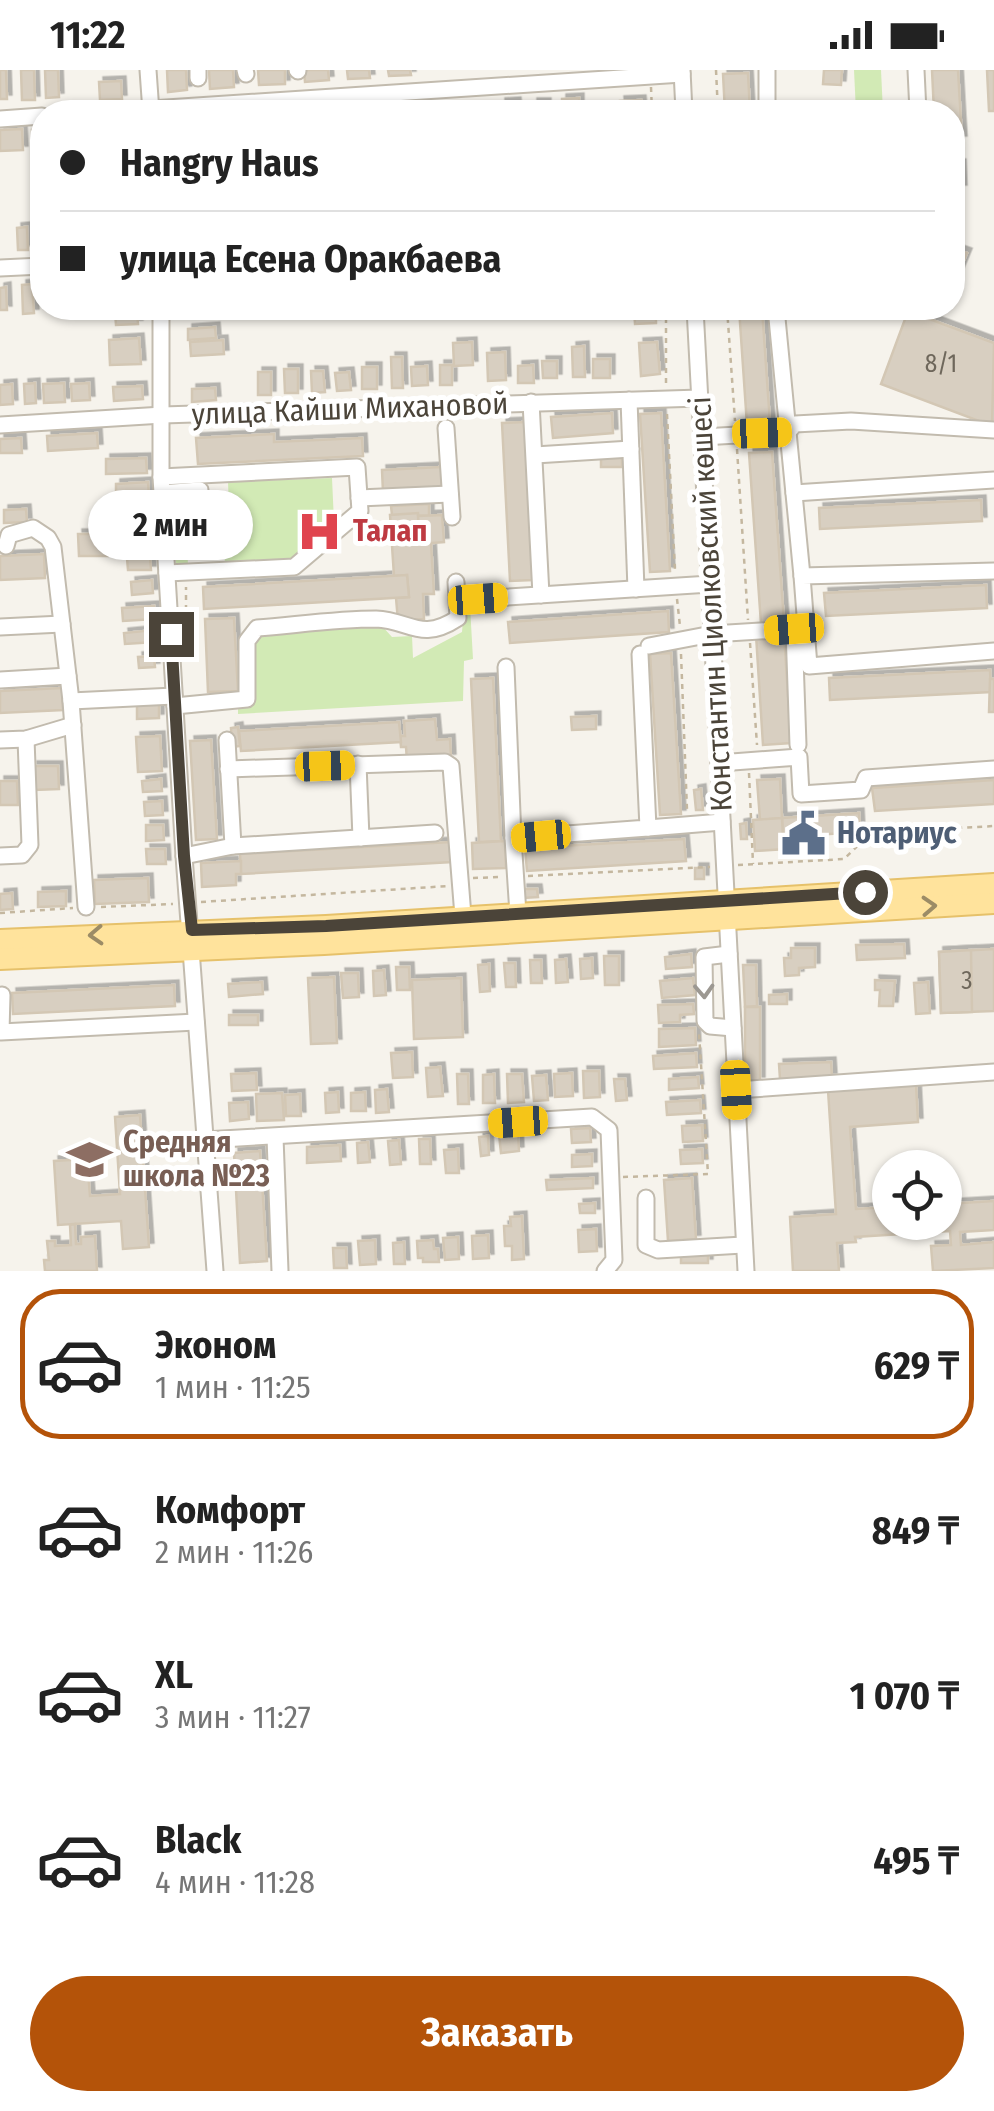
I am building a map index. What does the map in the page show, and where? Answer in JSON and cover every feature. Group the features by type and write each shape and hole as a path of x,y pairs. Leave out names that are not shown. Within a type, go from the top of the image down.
{"main road":[{"path":"0,940 324,944 994,884"},
{"path":"0,958 464,916 994,902"}],"street":[{"path":"148,70 149,100"},
{"path":"767,70 767,100"},
{"path":"916,70 917,100"},
{"path":"307,100 682,72 683,100"},
{"path":"0,119 30,117"},
{"path":"0,268 30,267"},
{"path":"161,320 162,485 184,856 215,1271"},
{"name":"Константин Циолковский көшесі","path":"696,320 746,1271"},
{"path":"777,320 802,576 798,746"},
{"name":"улица Кайши Михановой","path":"0,425 162,415 700,398"},
{"path":"629,400 636,589"},
{"path":"531,402 541,595"},
{"path":"702,437 788,432 795,424 851,420 994,430"},
{"path":"446,428 452,517"},
{"path":"535,455 632,449"},
{"path":"162,485 357,467 360,512 294,567 167,573"},
{"path":"794,492 994,480"},
{"path":"162,485 200,490"},
{"path":"359,498 450,494"},
{"path":"6,546 9,535 33,528 48,538 53,547 71,701 86,907"},
{"path":"802,576 994,571"},
{"path":"71,701 247,699 250,696 246,640 257,628 380,619 415,630 444,627 458,618 456,582"},
{"path":"478,599 710,584"},
{"path":"0,627 62,624"},
{"path":"648,828 644,650 712,634 800,628"},
{"path":"800,628 810,666 994,652"},
{"path":"506,667 518,914"},
{"path":"0,680 68,676"},
{"path":"0,740 26,739 73,726"},
{"path":"0,856 22,855 30,845 26,739"},
{"path":"227,740 233,846"},
{"path":"719,762 799,757 800,794 861,790 866,778 994,769"},
{"path":"228,769 446,762 451,766 464,916"},
{"path":"358,764 361,838"},
{"path":"513,838 722,822"},
{"path":"184,856 233,846 436,834"},
{"path":"729,954 706,955 703,961 706,1021 710,1026 733,1028"},
{"path":"2,996 1,1032 196,1022"},
{"path":"736,1090 994,1072"},
{"path":"205,1140 592,1117 610,1130 614,1260 605,1271"},
{"path":"275,1138 280,1271"},
{"path":"646,1198 646,1245 658,1250 744,1245"}],"path":[{"path":"716,70 717,100"},
{"path":"650,76 651,100"},
{"path":"666,320 666,399 688,825"},
{"path":"729,320 758,760 748,768 753,864"},
{"path":"186,620 184,590 198,572"},
{"path":"0,913 461,886 474,878 844,859 872,833 994,826"},
{"path":"611,1178 708,1174 699,1028 710,1026"}],"green space":[{"path":"854,70 881,70 882,100 855,100"},
{"path":"332,478 334,522 288,561 225,564 221,509 229,508 228,482"},
{"path":"185,495 188,566 176,567 173,496"},
{"path":"470,606 473,659 464,661 463,701 238,714 238,691 256,685 254,640 264,632 382,626 392,637 412,636 413,658 462,632 464,608"}],"building":[{"path":"0,70 6,70 7,99 0,99"},
{"path":"21,70 34,70 35,100 22,100"},
{"path":"45,70 58,70 59,97 46,98"},
{"path":"167,70 186,70 187,90 168,92"},
{"path":"209,70 233,70 234,87 210,89"},
{"path":"258,70 285,70 285,84 259,85"},
{"path":"304,70 328,70 329,80 305,82"},
{"path":"347,70 369,70 370,78 348,79"},
{"path":"388,70 410,70 411,75 389,76"},
{"path":"824,70 842,70 841,85 823,84"},
{"path":"932,70 958,70 960,100 933,100"},
{"path":"987,70 994,70 994,111 989,111"},
{"path":"748,73 749,100 724,100 723,74"},
{"path":"121,81 122,99 100,100 99,82"},
{"path":"22,129 23,150 0,151 0,130"},
{"path":"27,227 28,250 18,250 17,228"},
{"path":"30,284 30,313 23,314 22,285"},
{"path":"6,287 7,310 0,310 0,288"},
{"path":"116,320 138,320 138,324 116,325"},
{"path":"635,320 656,320 656,323 635,324"},
{"path":"740,320 763,320 770,423 747,425"},
{"path":"905,320 932,320 994,343 992,426 881,384"},
{"path":"215,327 216,338 188,340 188,329"},
{"path":"139,338 141,364 110,365 109,340"},
{"path":"223,340 224,354 191,356 190,342"},
{"path":"472,342 473,365 454,366 453,343"},
{"path":"657,342 660,374 641,376 639,343"},
{"path":"584,346 585,377 573,377 572,347"},
{"path":"505,352 506,380 488,381 487,353"},
{"path":"391,357 402,357 403,388 392,388"},
{"path":"593,359 610,359 610,378 593,378"},
{"path":"542,361 557,361 557,378 543,378"},
{"path":"440,365 452,365 452,385 440,385"},
{"path":"533,365 534,383 518,383 518,366"},
{"path":"427,366 428,385 412,386 411,367"},
{"path":"362,367 377,367 377,389 362,389"},
{"path":"284,369 298,369 298,393 285,393"},
{"path":"311,371 323,371 325,392 312,393"},
{"path":"258,372 271,372 271,395 258,395"},
{"path":"349,372 351,390 337,391 335,373"},
{"path":"35,383 36,403 25,404 24,384"},
{"path":"64,383 65,402 44,403 43,384"},
{"path":"89,383 90,400 72,401 71,384"},
{"path":"12,384 13,404 0,405 0,385"},
{"path":"142,386 143,399 114,401 113,387"},
{"path":"215,388 216,400 192,402 192,389"},
{"path":"612,413 613,433 553,438 551,417"},
{"path":"661,413 670,571 650,572 640,414"},
{"path":"525,422 533,580 510,581 502,423"},
{"path":"97,433 98,448 48,451 47,436"},
{"path":"274,434 274,442 362,438 363,456 198,464 196,438"},
{"path":"21,438 22,453 0,453 0,439"},
{"path":"772,452 784,622 761,624 749,453"},
{"path":"601,456 622,457 622,467 601,467"},
{"path":"146,458 147,473 106,474 106,459"},
{"path":"441,467 442,489 383,492 382,470"},
{"path":"148,482 149,495 116,497 116,484"},
{"path":"981,500 982,521 820,529 819,508"},
{"path":"429,504 429,516 392,515 391,506"},
{"path":"120,508 149,508 149,519 120,520"},
{"path":"26,509 27,522 4,523 4,510"},
{"path":"418,513 420,544 431,543 434,594 423,594 424,619 398,621 396,598 409,597 407,575 394,576 390,515"},
{"path":"442,515 444,542 420,544 418,516"},
{"path":"150,532 151,544 125,545 124,533"},
{"path":"78,534 108,534 108,556 79,556"},
{"path":"44,554 45,578 0,580 0,556"},
{"path":"150,557 151,570 128,570 127,558"},
{"path":"407,575 409,597 204,609 203,587"},
{"path":"152,580 153,593 132,595 131,582"},
{"path":"986,585 987,608 826,616 824,593"},
{"path":"154,606 155,619 123,621 122,608"},
{"path":"668,611 669,632 510,643 508,622"},
{"path":"234,618 238,691 208,692 205,619"},
{"path":"154,630 155,642 125,644 124,633"},
{"path":"784,633 791,743 763,745 756,635"},
{"path":"671,653 681,814 660,815 650,654"},
{"path":"154,656 155,667 139,668 138,657"},
{"path":"990,670 991,692 830,700 829,678"},
{"path":"493,678 501,841 479,842 471,679"},
{"path":"990,679 994,679 994,712 989,712"},
{"path":"62,688 63,710 0,713 0,691"},
{"path":"159,704 159,718 137,719 137,705"},
{"path":"596,716 596,729 572,730 571,717"},
{"path":"435,719 437,740 450,739 451,758 407,761 400,736 405,736 404,721"},
{"path":"399,722 401,742 241,751 239,731"},
{"path":"238,727 240,746 232,747 231,728"},
{"path":"160,736 162,771 138,772 136,737"},
{"path":"211,740 217,839 196,840 190,741"},
{"path":"33,766 58,766 59,789 34,790"},
{"path":"161,779 162,791 143,792 142,781"},
{"path":"780,779 782,818 760,820 757,780"},
{"path":"994,780 994,804 875,811 872,788"},
{"path":"0,781 17,781 18,805 0,805"},
{"path":"701,789 703,810 696,810 694,790"},
{"path":"162,801 163,815 145,816 144,802"},
{"path":"859,813 860,832 783,837 782,818"},
{"path":"782,818 783,837 800,836 801,848 755,851 753,820"},
{"path":"746,823 747,839 741,839 740,824"},
{"path":"146,825 163,825 164,840 146,841"},
{"path":"684,839 686,861 527,871 525,848"},
{"path":"505,841 506,868 473,869 472,843"},
{"path":"451,842 452,862 241,874 240,854"},
{"path":"146,849 165,849 166,864 147,864"},
{"path":"241,861 236,885 202,887 201,863"},
{"path":"695,868 704,868 704,879 695,879"},
{"path":"148,878 149,902 95,904 94,880"},
{"path":"523,889 537,889 538,897 523,898"},
{"path":"66,891 66,906 38,907 38,892"},
{"path":"12,893 13,909 0,910 0,894"},
{"path":"904,944 905,958 857,960 856,945"},
{"path":"791,948 815,948 815,967 799,968 799,975 785,976 784,958 791,958"},
{"path":"994,949 994,1011 941,1013 939,952"},
{"path":"971,950 972,1012 941,1013 939,952"},
{"path":"691,954 692,967 666,969 665,957"},
{"path":"604,956 619,956 619,985 605,985"},
{"path":"592,958 593,978 581,979 580,959"},
{"path":"566,959 568,982 556,983 555,960"},
{"path":"530,960 541,960 542,983 531,983"},
{"path":"504,963 515,963 516,987 506,987"},
{"path":"489,964 490,991 480,992 478,965"},
{"path":"743,965 756,965 757,1006 745,1007"},
{"path":"396,967 409,967 410,990 397,990"},
{"path":"384,970 386,995 374,996 373,971"},
{"path":"341,973 358,973 359,997 343,998"},
{"path":"334,977 337,1043 311,1044 308,978"},
{"path":"461,978 463,1037 414,1039 412,980"},
{"path":"693,978 695,995 662,998 660,981"},
{"path":"875,980 895,981 893,1006 879,1006 880,990 875,990"},
{"path":"262,982 263,994 229,997 228,984"},
{"path":"928,982 930,1013 916,1014 914,983"},
{"path":"174,985 175,1006 13,1014 12,993"},
{"path":"787,994 787,1004 769,1004 769,995"},
{"path":"693,1004 694,1014 680,1015 680,1022 659,1023 658,1005"},
{"path":"745,1007 760,1007 760,1081 745,1081"},
{"path":"229,1015 258,1015 258,1025 229,1025"},
{"path":"695,1028 696,1045 659,1047 659,1029"},
{"path":"412,1052 413,1077 393,1078 391,1053"},
{"path":"696,1053 697,1067 654,1069 653,1056"},
{"path":"831,1062 832,1077 780,1079 779,1064"},
{"path":"440,1067 443,1096 428,1097 426,1068"},
{"path":"583,1071 599,1071 600,1097 584,1098"},
{"path":"256,1073 257,1090 232,1091 231,1074"},
{"path":"572,1073 573,1096 555,1097 554,1074"},
{"path":"457,1074 468,1074 469,1104 458,1104"},
{"path":"494,1074 495,1103 483,1103 483,1075"},
{"path":"507,1074 522,1074 524,1102 508,1103"},
{"path":"546,1075 548,1100 534,1101 532,1076"},
{"path":"698,1077 699,1088 669,1090 669,1079"},
{"path":"614,1079 625,1079 627,1100 616,1101"},
{"path":"916,1084 918,1122 850,1127 856,1209 872,1208 872,1236 837,1243 839,1271 793,1271 790,1217 836,1214 828,1090"},
{"path":"387,1089 389,1112 376,1113 375,1090"},
{"path":"338,1092 339,1112 326,1113 325,1093"},
{"path":"365,1092 366,1111 351,1111 351,1093"},
{"path":"282,1093 284,1120 257,1121 256,1094"},
{"path":"300,1094 301,1116 286,1116 285,1095"},
{"path":"700,1100 701,1113 667,1115 666,1102"},
{"path":"248,1102 249,1119 230,1121 229,1103"},
{"path":"140,1115 144,1174 159,1173 160,1187 145,1188 149,1247 123,1249 121,1221 58,1225 54,1161 87,1159 90,1196 120,1194 115,1117"},
{"path":"702,1125 703,1141 683,1142 682,1126"},
{"path":"590,1128 591,1142 572,1143 571,1129"},
{"path":"518,1133 519,1151 501,1153 499,1134"},
{"path":"488,1136 489,1155 481,1156 479,1137"},
{"path":"419,1139 430,1139 431,1164 420,1164"},
{"path":"399,1140 401,1164 390,1165 388,1141"},
{"path":"368,1142 370,1162 358,1163 357,1143"},
{"path":"340,1145 341,1161 307,1163 307,1147"},
{"path":"458,1149 459,1173 446,1173 444,1150"},
{"path":"702,1149 703,1163 681,1164 680,1150"},
{"path":"260,1151 267,1261 240,1263 234,1153"},
{"path":"592,1154 592,1166 572,1167 572,1155"},
{"path":"593,1178 593,1188 547,1190 546,1180"},
{"path":"692,1178 696,1239 668,1241 664,1180"},
{"path":"994,1201 994,1230 962,1232 962,1203"},
{"path":"595,1203 595,1213 580,1213 579,1204"},
{"path":"522,1216 524,1259 512,1260 512,1246 505,1246 504,1226 511,1226 510,1217"},
{"path":"75,1224 76,1244 81,1244 81,1237 95,1236 97,1271 45,1271 44,1260 49,1260 47,1241 55,1241 55,1246 71,1245 70,1225"},
{"path":"596,1229 597,1251 579,1252 578,1230"},
{"path":"488,1235 489,1258 473,1259 472,1236"},
{"path":"458,1237 459,1259 445,1260 443,1238"},
{"path":"375,1240 376,1264 360,1265 358,1241"},
{"path":"433,1240 439,1262 423,1262 423,1258 418,1258 417,1241"},
{"path":"951,1240 961,1240 961,1245 994,1242 994,1268 933,1271 931,1246 951,1245"},
{"path":"404,1242 405,1264 394,1264 393,1243"},
{"path":"333,1248 346,1248 347,1268 334,1268"},
{"path":"681,1252 708,1252 708,1263 681,1263"}],"place":[{"name":"Талап","path":"320,531"},
{"name":"Нотариус","path":"804,833"},
{"name":"Средняя школа №23","path":"90,1159"}],"route":[{"path":"171,634 192,930 326,926 865,892"}]}
